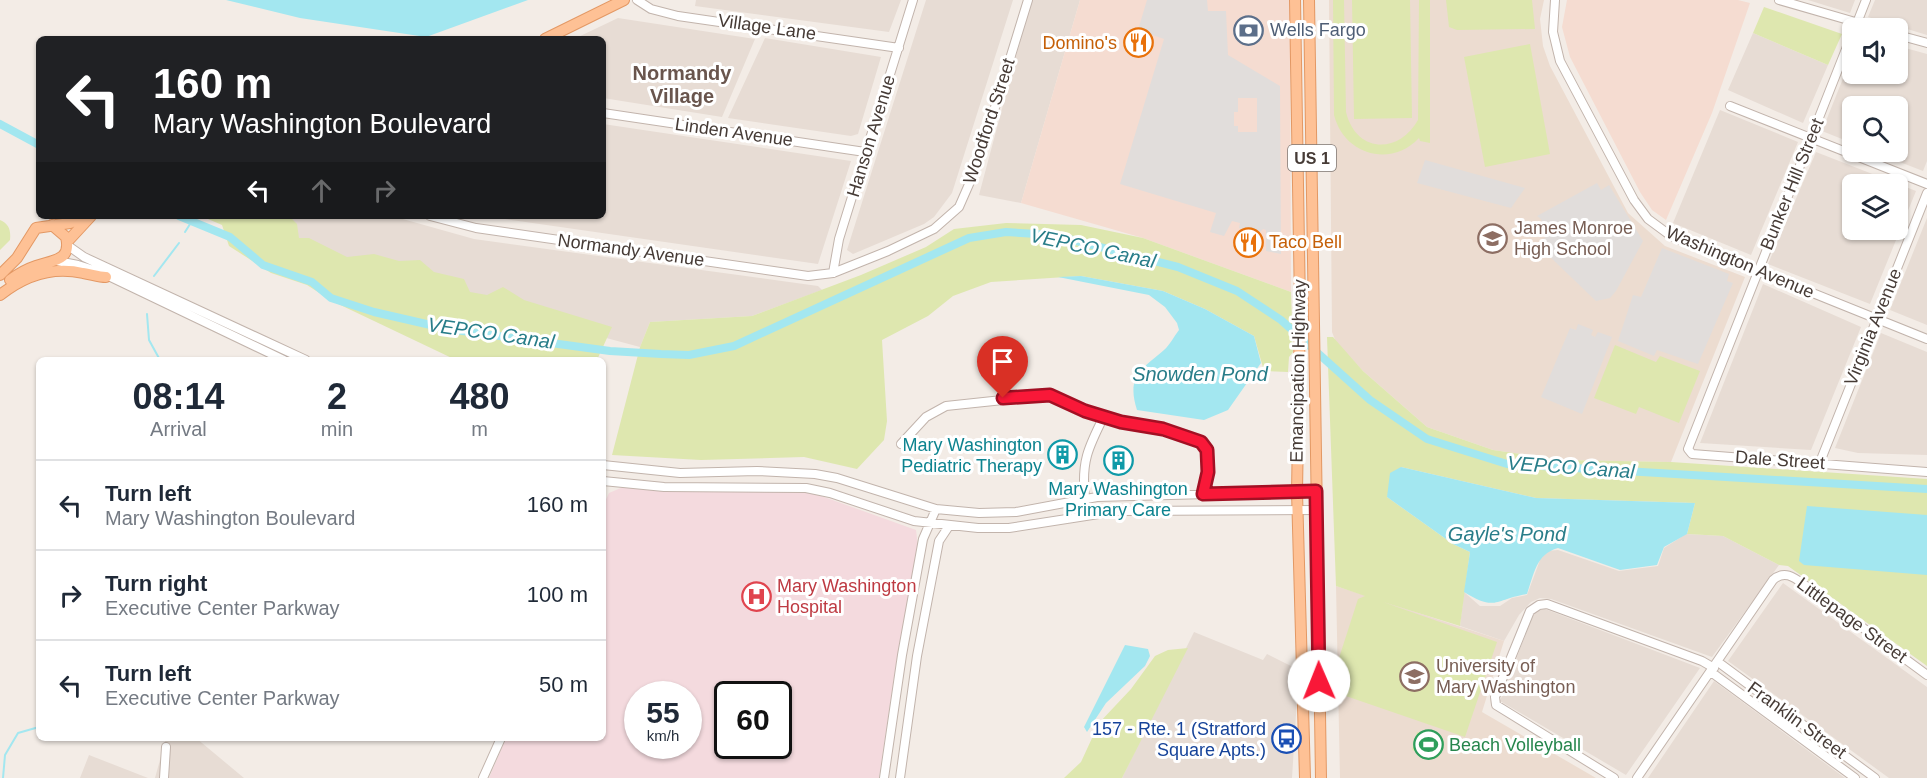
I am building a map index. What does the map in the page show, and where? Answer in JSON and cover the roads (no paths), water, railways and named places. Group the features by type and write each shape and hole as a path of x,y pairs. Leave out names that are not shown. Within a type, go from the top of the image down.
{"main road":[{"path":"550,36 624,0"},
{"name":"Emancipation Highway","path":"1295,0 1300,308 1297,492 1305,778"},
{"name":"Emancipation Highway","path":"1309,0 1321,778"},
{"path":"0,275 17,258 36,228 70,223 77,219"},
{"path":"0,289 22,272 57,261 64,256 67,244 88,219"},
{"path":"52,225 62,231 67,244"},
{"path":"28,243 34,258 44,264"},
{"path":"0,295 29,277 47,272 66,271 106,277"}],"street":[{"name":"Village Lane","path":"637,0 651,9 678,16 899,48"},
{"name":"Hanson Avenue","path":"833,273 839,239 913,0"},
{"name":"Woodford Street","path":"833,273 934,229 959,207 977,166 1028,0"},
{"name":"Washington Avenue","path":"1555,0 1553,32 1560,61 1640,209 1648,219 1671,236 1927,339"},
{"path":"1779,0 1842,21"},
{"path":"1859,18 1866,0"},
{"path":"1908,38 1927,43"},
{"name":"Bunker Hill Street","path":"1706,401 1842,59"},
{"path":"1730,106 1927,184"},
{"name":"Linden Avenue","path":"606,113 865,152"},
{"name":"Virginia Avenue","path":"1820,462 1927,193"},
{"name":"Normandy Avenue","path":"442,219 476,228 808,276 833,273"},
{"path":"67,244 84,257 300,357"},
{"path":"57,261 78,265 106,277 278,357"},
{"path":"901,444 937,409 962,402 1040,394 1104,417 1163,429 1201,442 1207,450 1208,472 1203,494"},
{"name":"Dale Street","path":"1706,401 1688,447 1692,454 1927,472"},
{"path":"1085,498 1083,466 1086,453 1104,417"},
{"path":"606,465 680,473 757,471 815,474 837,478 936,509 979,513 1016,512 1085,498 1316,491"},
{"path":"606,481 664,487 806,488 830,493 879,511 929,524 949,526 1009,528 1118,511 1316,510"},
{"path":"884,778 902,654 923,539 936,509"},
{"path":"900,778 917,656 939,541 949,526"},
{"name":"Littlepage Street","path":"1714,667 1773,579 1785,574 1806,586 1927,675"},
{"name":"Franklin Street","path":"1614,778 1496,705 1496,697 1530,611 1539,605 1547,604 1714,667 1875,778"},
{"path":"1636,778 1714,667"},
{"name":"Franklin Street","path":"1714,667 1855,778"},
{"path":"483,778 500,741"},
{"path":"164,778 166,747"}],"water":[{"path":"226,0 528,0 429,36 300,18"},
{"name":"Snowden Pond","path":"1081,276 1163,291 1205,309 1254,336 1261,363 1228,410 1204,420 1137,410 1133,389 1138,374 1170,343 1179,330 1177,323 1165,307 1149,295 1058,277"},
{"name":"Gayle's Pond","path":"1401,467 1536,498 1695,503 1687,534 1664,547 1657,565 1620,570 1558,548 1540,560 1527,594 1490,603 1464,592 1470,552 1453,544 1387,497 1390,473"},
{"path":"1807,506 1927,515 1927,575 1804,565 1799,561"},
{"path":"1125,645 1148,649 1150,656 1145,666 1106,703 1087,732 1084,727"}],"waterway":[{"name":"VEPCO Canal","path":"0,124 36,143"},
{"name":"VEPCO Canal","path":"186,219 230,237 263,265 312,282 331,298 374,312 448,329 610,351 689,355 734,346 969,238 1006,232 1053,235 1178,267 1237,291 1281,320 1370,400 1427,439 1507,464 1927,489"},
{"path":"185,232 192,221"},
{"path":"154,276 179,243"},
{"path":"147,314 149,340 158,357"},
{"path":"3,778 5,755 18,733 36,728"}],"place":[{"name":"Wells Fargo","path":"1249,30"},
{"name":"Domino's","path":"1138,43"},
{"name":"James Monroe High School","path":"1493,238"},
{"name":"Taco Bell","path":"1248,242"},
{"name":"Mary Washington Pediatric Therapy","path":"1063,455"},
{"name":"Mary Washington Primary Care","path":"1118,460"},
{"name":"Mary Washington Hospital","path":"756,596"},
{"name":"University of Mary Washington","path":"1415,676"},
{"name":"157 - Rte. 1 (Stratford Square Apts.)","path":"1287,739"},
{"name":"Beach Volleyball","path":"1428,745"}],"district":[{"name":"Normandy Village","path":"682,84"}]}
